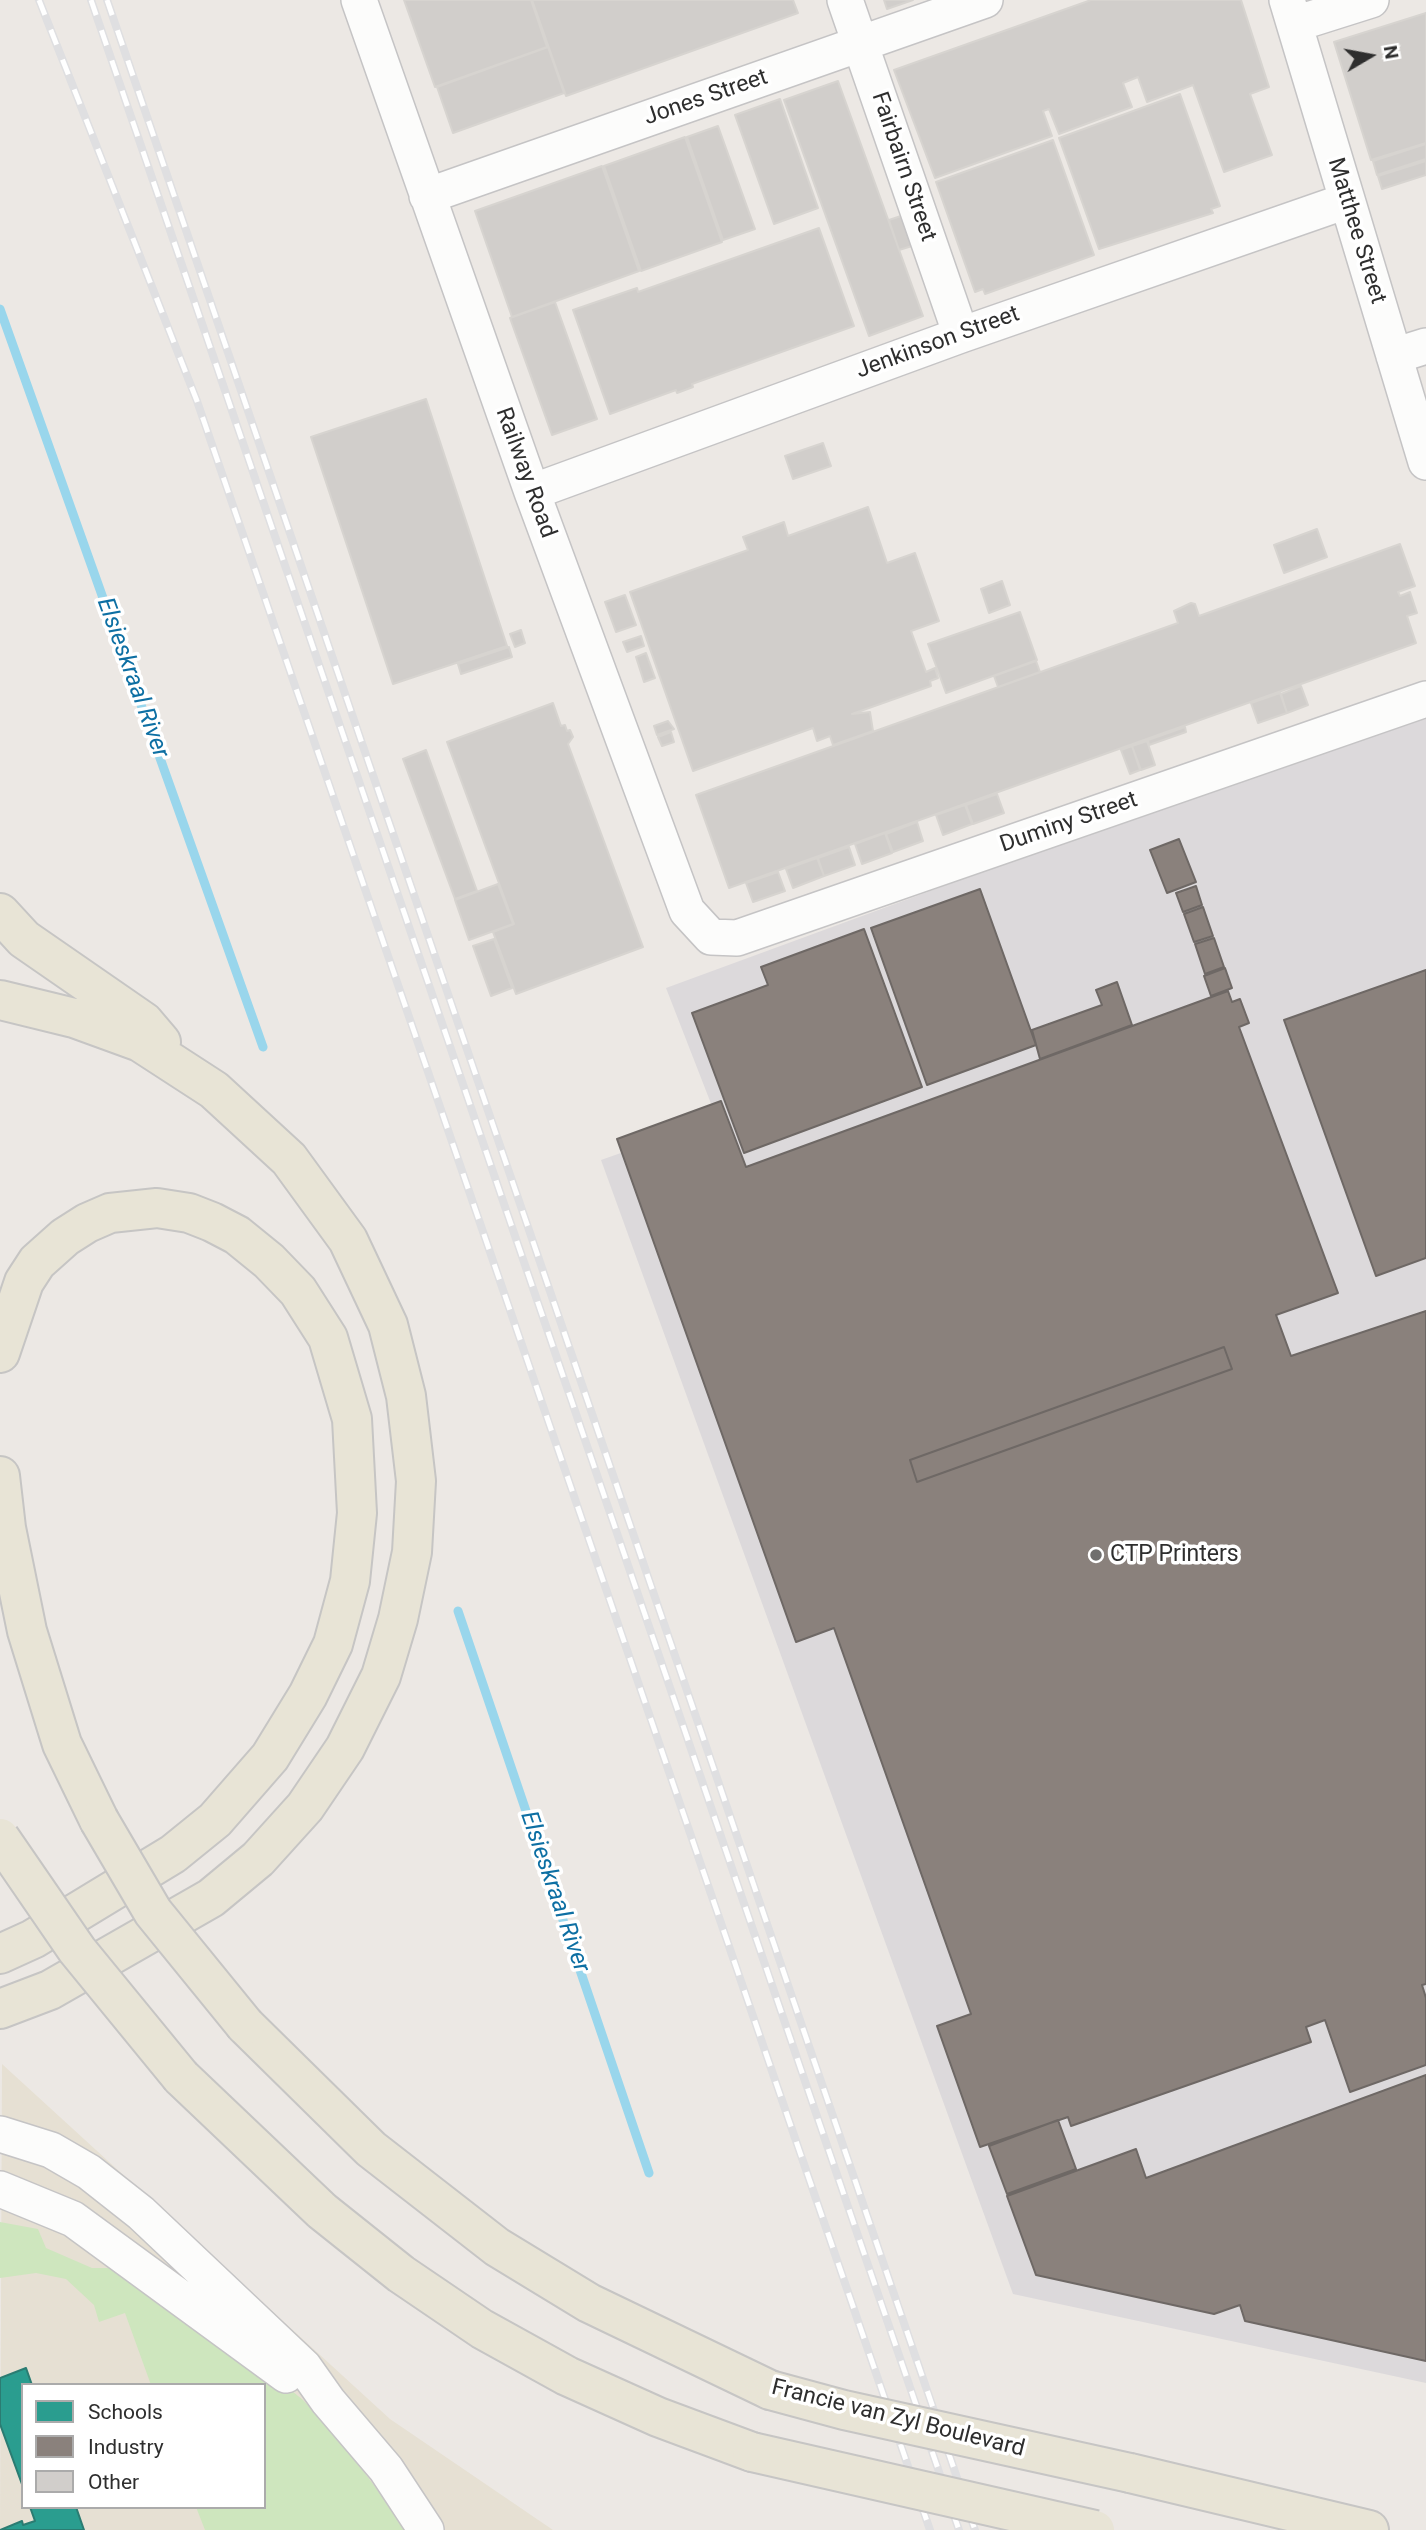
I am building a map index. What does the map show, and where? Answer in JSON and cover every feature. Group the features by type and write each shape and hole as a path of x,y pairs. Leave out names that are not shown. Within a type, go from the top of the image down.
{"main road":[{"path":"0,913 24,939 144,1022 187,1073"},
{"path":"0,1000 74,1018 140,1042 214,1090 289,1158 348,1240 388,1325 406,1396 416,1481 412,1552 398,1619 381,1676 345,1748 298,1815 258,1859 211,1898 50,1990 0,2009"},
{"path":"0,1353 24,1282 37,1262 65,1237 86,1223 110,1213 157,1208 189,1213 212,1222 237,1235 269,1261 298,1291 328,1338 338,1363 352,1419 357,1513 349,1581 333,1644 309,1695 270,1757 215,1820 173,1854 33,1939 0,1954"},
{"name":"Francie van Zyl Boulevard","path":"0,1475 6,1528 27,1631 62,1744 99,1821 153,1912 245,2025 371,2149 498,2247 589,2303 770,2390 844,2410 1130,2473 1369,2530"},
{"path":"0,1838 77,1950 181,2077 322,2211 401,2274 482,2329 567,2376 658,2417 752,2452 1095,2530"}],"street":[{"name":"Railway Road","path":"359,0 532,492 687,911 710,936"},
{"name":"Fairbairn Street","path":"845,0 961,335"},
{"name":"Jones Street","path":"427,196 985,0"},
{"path":"1291,12 1371,0"},
{"name":"Matthee Street","path":"1291,12 1346,201 1410,351 1426,461"},
{"name":"Jenkinson Street","path":"532,492 961,335 1346,201"},
{"name":"Duminy Street","path":"710,936 737,938 1426,699"},
{"path":"0,2134 51,2150 89,2172 141,2213 304,2367 328,2401 386,2469 426,2530"},
{"path":"0,2151 61,2174 103,2200 304,2367"},
{"path":"0,2167 50,2184 304,2367"},
{"path":"0,2189 73,2219 280,2371 328,2401"},
{"path":"0,2212 63,2228 141,2267"}],"shaded area":[{"name":"CTP Printers","path":"1426,709 1426,2383 1013,2294 601,1160 717,1119 666,988"},
{"path":"2,2064 390,2419 553,2530 0,2530"}],"green space":[{"path":"0,2222 38,2229 46,2248 92,2268 123,2268 259,2364 303,2400 341,2441 407,2530 205,2530 197,2509 266,2509 266,2383 150,2383 125,2313 99,2322 94,2305 66,2279 36,2273 0,2278"}],"building: Schools":[{"path":"26,2368 31,2383 21,2383 21,2482 0,2424 0,2378"},
{"path":"31,2509 77,2509 84,2530 0,2530 22,2521 23,2525 35,2521"}],"building: Industry":[{"path":"1179,839 1196,882 1167,893 1150,850"},
{"path":"1196,886 1202,905 1183,912 1176,893"},
{"path":"980,889 1036,1045 927,1085 871,928"},
{"path":"1203,907 1213,936 1194,942 1184,914"},
{"path":"864,929 922,1087 744,1153 692,1013 768,985 761,967"},
{"path":"1214,938 1224,967 1205,974 1195,944"},
{"path":"1225,968 1232,988 1211,996 1204,976"},
{"path":"1426,970 1426,1258 1376,1276 1284,1020"},
{"path":"1117,982 1132,1025 1040,1059 1032,1030 1102,1005 1096,990"},
{"name":"CTP Printers","path":"1228,991 1232,1002 1240,999 1249,1023 1239,1027 1338,1293 1276,1315 1291,1356 1426,1311 1426,1984 1422,1985 1426,1998 1426,2065 1350,2092 1325,2020 1306,2027 1311,2042 1071,2126 1068,2117 980,2147 937,2026 971,2014 834,1628 796,1642 617,1139 721,1101 746,1167","holes":["1224,1347 1232,1369 917,1482 910,1460"]},
{"path":"1224,1347 1232,1369 917,1482 910,1460"},
{"path":"1426,2075 1426,2361 1245,2321 1240,2305 1214,2314 1036,2275 1007,2196 1136,2149 1146,2178"},
{"path":"1058,2120 1076,2169 1007,2194 989,2146"}],"building: Other":[{"path":"404,0 531,0 547,47 435,87"},
{"path":"532,0 793,0 798,13 566,96"},
{"path":"884,0 913,0 887,9"},
{"path":"1091,0 1241,0 1269,87 1250,94 1272,155 1224,172 1193,85 1147,102 1138,77 1123,83 1132,107 1059,134 1049,109 1043,111 1052,136 935,178 894,70"},
{"path":"1426,13 1426,143 1371,160 1334,42"},
{"path":"548,47 564,93 453,133 437,87"},
{"path":"838,81 923,316 869,336 784,100"},
{"path":"1180,94 1220,206 1211,209 1213,213 1099,249 1059,138"},
{"path":"780,99 818,208 774,224 735,115"},
{"path":"718,126 755,229 723,240 687,137"},
{"path":"685,137 722,242 641,271 604,166"},
{"path":"1053,140 1094,255 985,294 983,289 975,292 936,182"},
{"path":"1426,144 1426,159 1377,175 1373,161"},
{"path":"1426,161 1426,175 1382,189 1378,176"},
{"path":"602,166 639,271 512,317 475,211"},
{"path":"901,216 912,246 899,250 889,220"},
{"path":"819,228 854,326 692,384 693,387 677,393 676,390 610,414 573,310 637,288 638,292"},
{"path":"555,302 597,419 552,435 510,318"},
{"path":"426,399 507,646 393,684 311,437"},
{"path":"823,443 831,466 793,479 785,456"},
{"path":"868,507 887,563 915,553 939,621 911,631 926,672 935,668 938,678 930,681 931,686 852,714 870,712 873,731 833,745 830,736 817,741 813,728 693,771 630,592 748,550 743,537 784,522 788,536"},
{"path":"1317,529 1327,557 1284,573 1274,545"},
{"path":"1400,544 1415,586 1398,592 1400,596 1410,592 1417,613 1407,616 1416,643 729,888 696,795 1178,623 1174,611 1191,603 1195,604 1199,616"},
{"path":"1002,581 1010,605 989,613 981,589"},
{"path":"625,595 636,625 616,632 605,602"},
{"path":"1020,612 1037,660 946,693 928,644"},
{"path":"521,630 525,643 515,647 510,634"},
{"path":"641,636 644,646 627,652 623,642"},
{"path":"509,647 512,657 461,674 458,664"},
{"path":"646,653 655,678 644,682 636,657"},
{"path":"1036,661 1040,672 998,687 994,676"},
{"path":"1301,686 1308,705 1287,713 1281,694"},
{"path":"1280,693 1287,713 1258,723 1251,703"},
{"path":"553,703 561,726 565,725 573,737 568,744 643,947 516,994 493,932 514,924 447,742"},
{"path":"668,721 674,729 657,735 654,726"},
{"path":"1185,727 1186,732 1149,745 1148,740"},
{"path":"671,732 674,742 662,746 658,737"},
{"path":"1147,741 1155,765 1141,770 1132,746"},
{"path":"1132,746 1140,770 1130,774 1121,750"},
{"path":"426,750 477,891 455,899 403,759"},
{"path":"997,794 1004,813 973,824 966,805"},
{"path":"965,805 972,824 943,835 936,815"},
{"path":"917,822 923,841 893,852 886,834"},
{"path":"885,833 892,853 862,864 855,844"},
{"path":"849,847 855,865 824,876 818,858"},
{"path":"817,858 824,876 793,888 786,869"},
{"path":"778,872 785,891 753,902 746,883"},
{"path":"498,884 513,924 469,940 455,900"},
{"path":"494,939 512,988 491,996 473,946"}],"waterway":[{"name":"Elsieskraal River","path":"0,309 263,1047"},
{"name":"Elsieskraal River","path":"458,1611 649,2173"}],"railway":[{"path":"39,0 197,401 930,2530"},
{"path":"91,0 959,2530"},
{"path":"107,0 975,2530"}],"place":[{"name":"CTP Printers","path":"1096,1555"}]}
